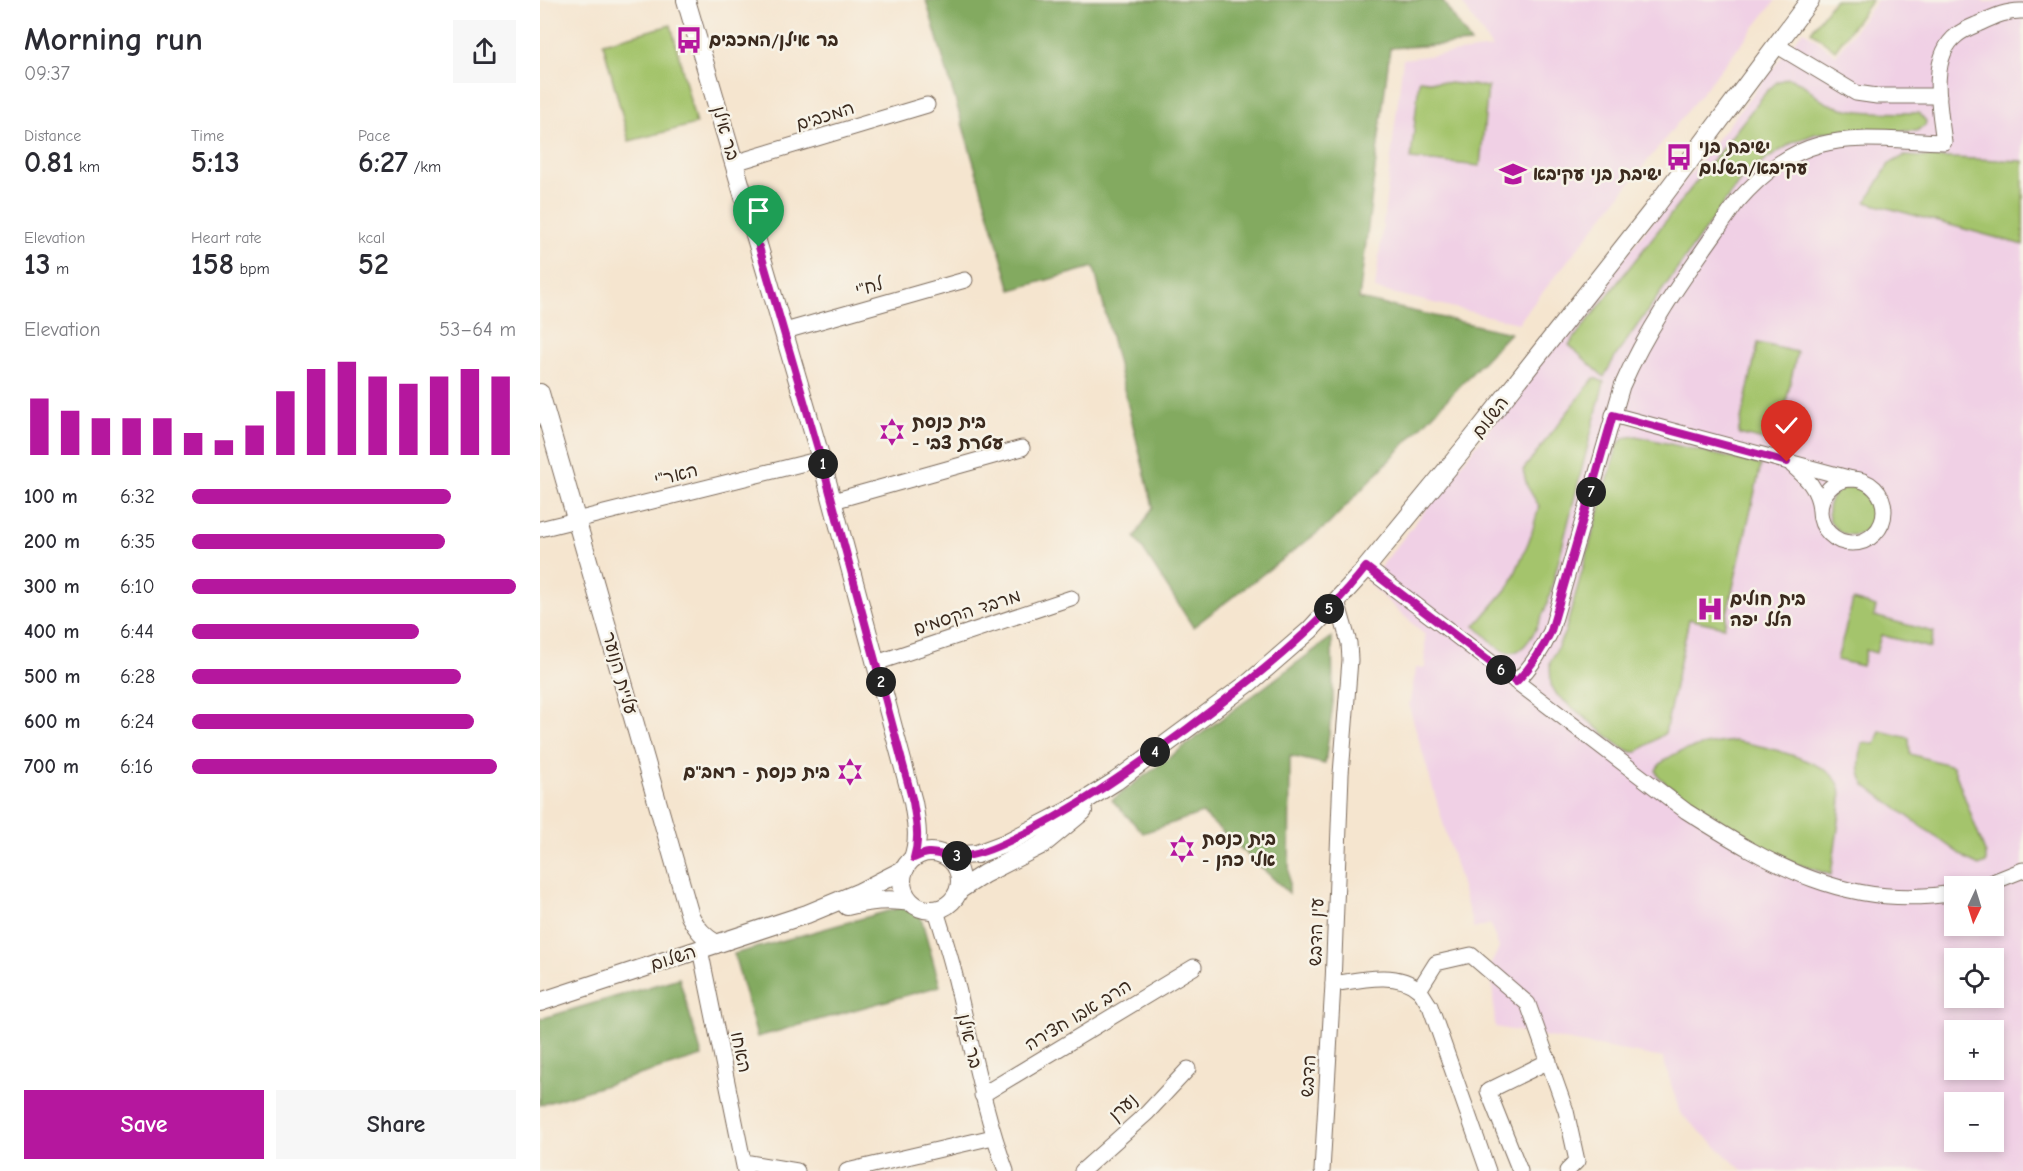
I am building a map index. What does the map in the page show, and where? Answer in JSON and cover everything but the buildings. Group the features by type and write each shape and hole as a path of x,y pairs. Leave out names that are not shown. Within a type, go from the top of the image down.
{"street":[{"name":"בר אילן","path":"686,0 785,331 913,802 918,829 917,846 909,863"},
{"name":"השלום","path":"947,856 977,854 1004,844 1070,810 1116,781 1250,682 1301,638 1337,601 1443,476 1652,211 1810,0"},
{"path":"1516,682 1542,652 1551,631 1622,386 1651,326 1737,202 1754,184 1790,156 1825,142 1847,139 1944,142 1939,96 1939,68 1947,47 1956,35 1992,17 2012,11 2023,11"},
{"path":"1776,45 1856,93 1877,96 1939,96"},
{"name":"המכבים","path":"734,163 927,105"},
{"name":"לח\"י","path":"785,331 965,280"},
{"name":"עליית הנוער","path":"540,393 690,916 708,946"},
{"path":"1613,415 1862,480 1871,485 1883,500 1884,520 1879,530 1863,542 1853,544 1833,538 1821,521 1818,497 1814,487 1807,478 1787,462"},
{"path":"833,501 1022,448"},
{"name":"האר\"י","path":"540,529 821,459"},
{"path":"1820,511 1822,501 1833,485 1852,479"},
{"path":"1366,567 1686,811 1725,836 1786,869 1843,890 1903,897 1944,895"},
{"name":"מרבד הקסמים","path":"876,663 1071,598"},
{"name":"עין הדבש","path":"1337,601 1349,643 1350,660 1341,774 1333,984 1367,978 1400,980 1419,990"},
{"name":"השלום","path":"959,890 984,874 1043,844 1116,781"},
{"path":"933,852 947,856 957,867 961,876 959,890 952,902 936,910 918,907 910,902 902,884 909,863 922,853 933,852"},
{"name":"השלום","path":"540,1002 807,914 860,892 909,863"},
{"path":"2004,878 2023,870"},
{"name":"השלום","path":"807,914 878,900 894,899 910,902"},
{"name":"בר אילן","path":"936,910 954,971 993,1137 1006,1171"},
{"name":"האחו","path":"708,946 745,1167 797,1171"},
{"path":"1488,1171 1430,1006 1419,990 1436,963 1471,955 1528,1004 1566,1111 1577,1161 1567,1171"},
{"name":"הרב אבו חצירה","path":"982,1095 1194,967"},
{"name":"הדבש","path":"1322,1171 1333,984"},
{"path":"1520,1171 1488,1091 1549,1061"},
{"name":"נערן","path":"1082,1171 1147,1113 1188,1069"},
{"path":"847,1171 993,1137"}],"shaded area":[{"name":"ישיבת בני עקיבא","path":"1460,0 1776,0 1518,323 1375,289 1403,59 1492,48"},
{"name":"בית חולים הלל יפה","path":"1877,0 1981,0 1984,2 2023,0 2023,1171 1743,1171 1680,1113 1663,1058 1495,1027 1491,964 1499,948 1490,924 1474,929 1409,706 1416,668 1425,668 1425,635 1368,583 1803,30 1836,55"}],"green space":[{"path":"926,0 1442,0 1471,43 1390,48 1359,299 1510,333 1329,524 1193,627 1135,537 1153,507 1094,267 1011,290"},
{"path":"1834,0 1872,0 1835,50 1811,31"},
{"path":"671,25 696,124 629,141 603,43"},
{"path":"1788,78 1801,83 1822,100 1838,107 1873,112 1919,113 1926,121 1925,126 1917,131 1845,130 1815,134 1792,143 1741,179 1615,357 1604,377 1569,345 1766,92 1777,82"},
{"path":"1419,80 1488,87 1480,166 1411,159"},
{"path":"1904,156 2023,161 2023,245 1866,202 1889,164"},
{"path":"1758,343 1797,352 1777,443 1738,434"},
{"path":"1594,378 1604,382 1548,602 1537,627 1526,644 1512,653 1504,651 1475,626 1510,585 1531,536 1539,506 1527,486 1523,470"},
{"path":"1636,436 1761,465 1724,627 1689,619 1665,733 1637,752 1632,752 1621,747 1557,695 1551,685 1550,663 1565,632 1618,444 1624,438"},
{"path":"1847,487 1857,487 1872,497 1876,511 1875,520 1866,531 1857,535 1847,535 1832,525 1828,516 1828,506 1838,491"},
{"path":"1853,600 1876,607 1874,616 1934,632 1930,648 1881,635 1876,653 1866,650 1862,666 1837,660"},
{"path":"1332,637 1333,702 1325,764 1290,756 1289,893 1202,813 1143,833 1112,800"},
{"path":"1880,731 1909,738 1910,754 1953,766 1986,855 1986,863 1979,866 1971,862 1866,786 1860,771 1862,743 1875,744"},
{"path":"1735,741 1794,756 1810,762 1835,778 1840,788 1841,806 1831,875 1791,862 1736,831 1658,776 1656,770 1670,756 1703,745"},
{"path":"917,903 940,986 757,1037 734,954"},
{"path":"679,978 702,1056 540,1105 540,1019"}],"place":[{"name":"בר אילן/המכבים","path":"689,40"},
{"name":"ישיבת בני עקיבא/השלום","path":"1679,157"},
{"name":"ישיבת בני עקיבא","path":"1513,174"},
{"name":"בית כנסת - עטרת צבי","path":"892,432"},
{"name":"בית חולים הלל יפה","path":"1710,609"},
{"name":"בית כנסת - רמב\"ם","path":"850,772"},
{"name":"בית כנסת - אלי כהן","path":"1182,849"}],"route":[{"path":"759,247 821,459 913,802 918,829 914,858 922,853 933,852 947,856 977,854 1004,844 1070,810 1116,781 1250,682 1284,653 1310,630 1366,567 1516,682 1542,652 1551,631 1613,415 1787,462"}]}
